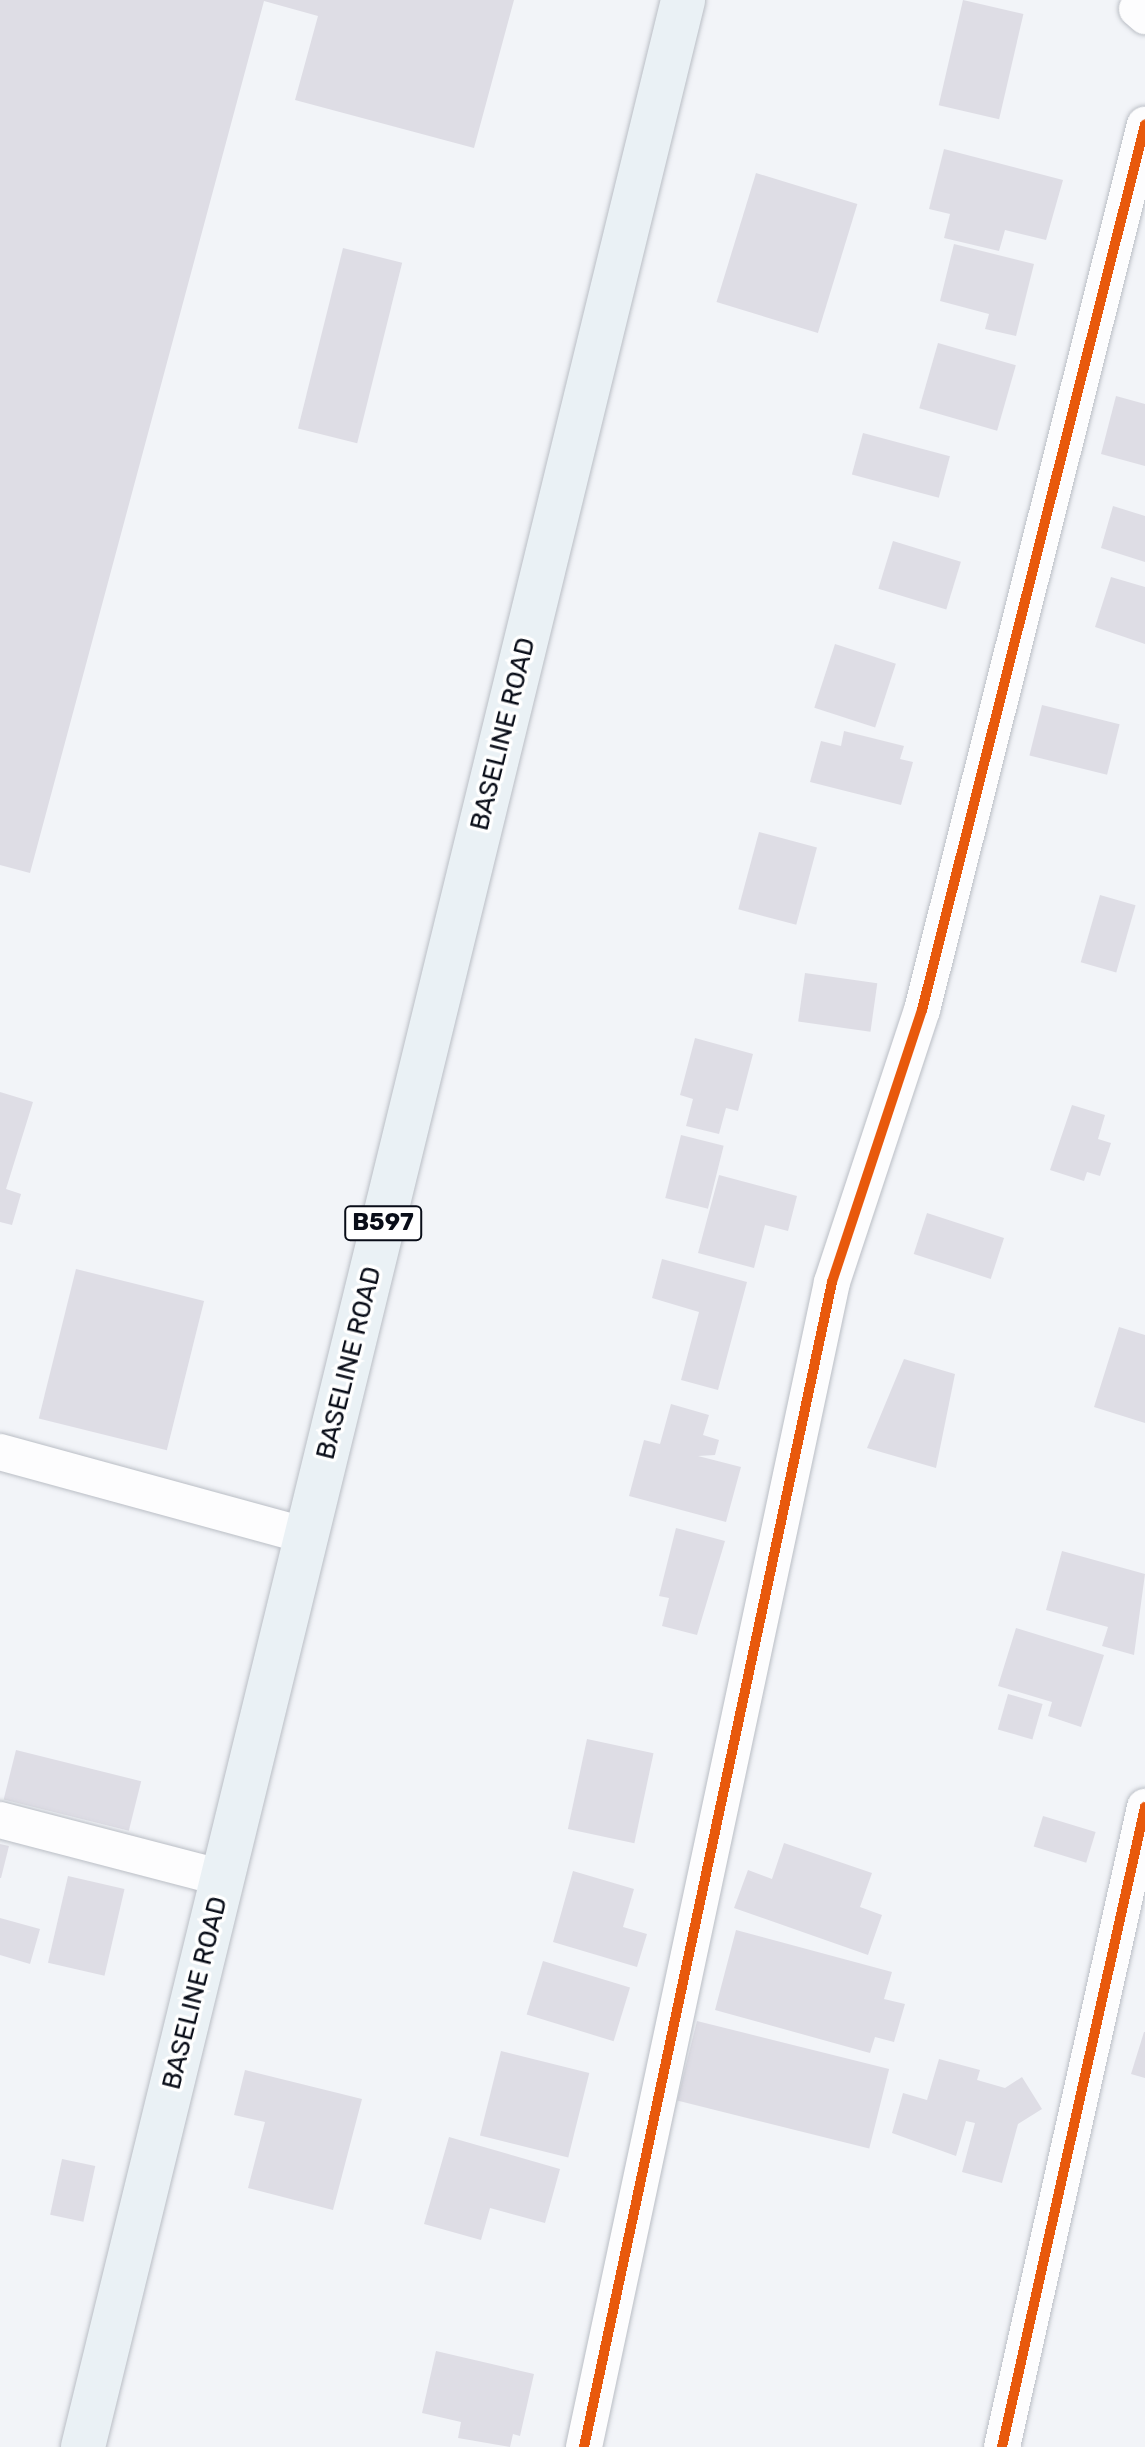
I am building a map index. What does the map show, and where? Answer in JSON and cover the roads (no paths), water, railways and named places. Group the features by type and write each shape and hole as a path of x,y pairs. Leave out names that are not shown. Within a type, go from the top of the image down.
{"main road":[{"name":"BASELINE ROAD","path":"83,2447 683,0"}],"street":[{"path":"584,2447 832,1282 922,1010 1145,125"},
{"path":"0,1452 307,1536"},
{"path":"1002,2447 1145,1807"},
{"path":"0,1820 223,1878"}]}
